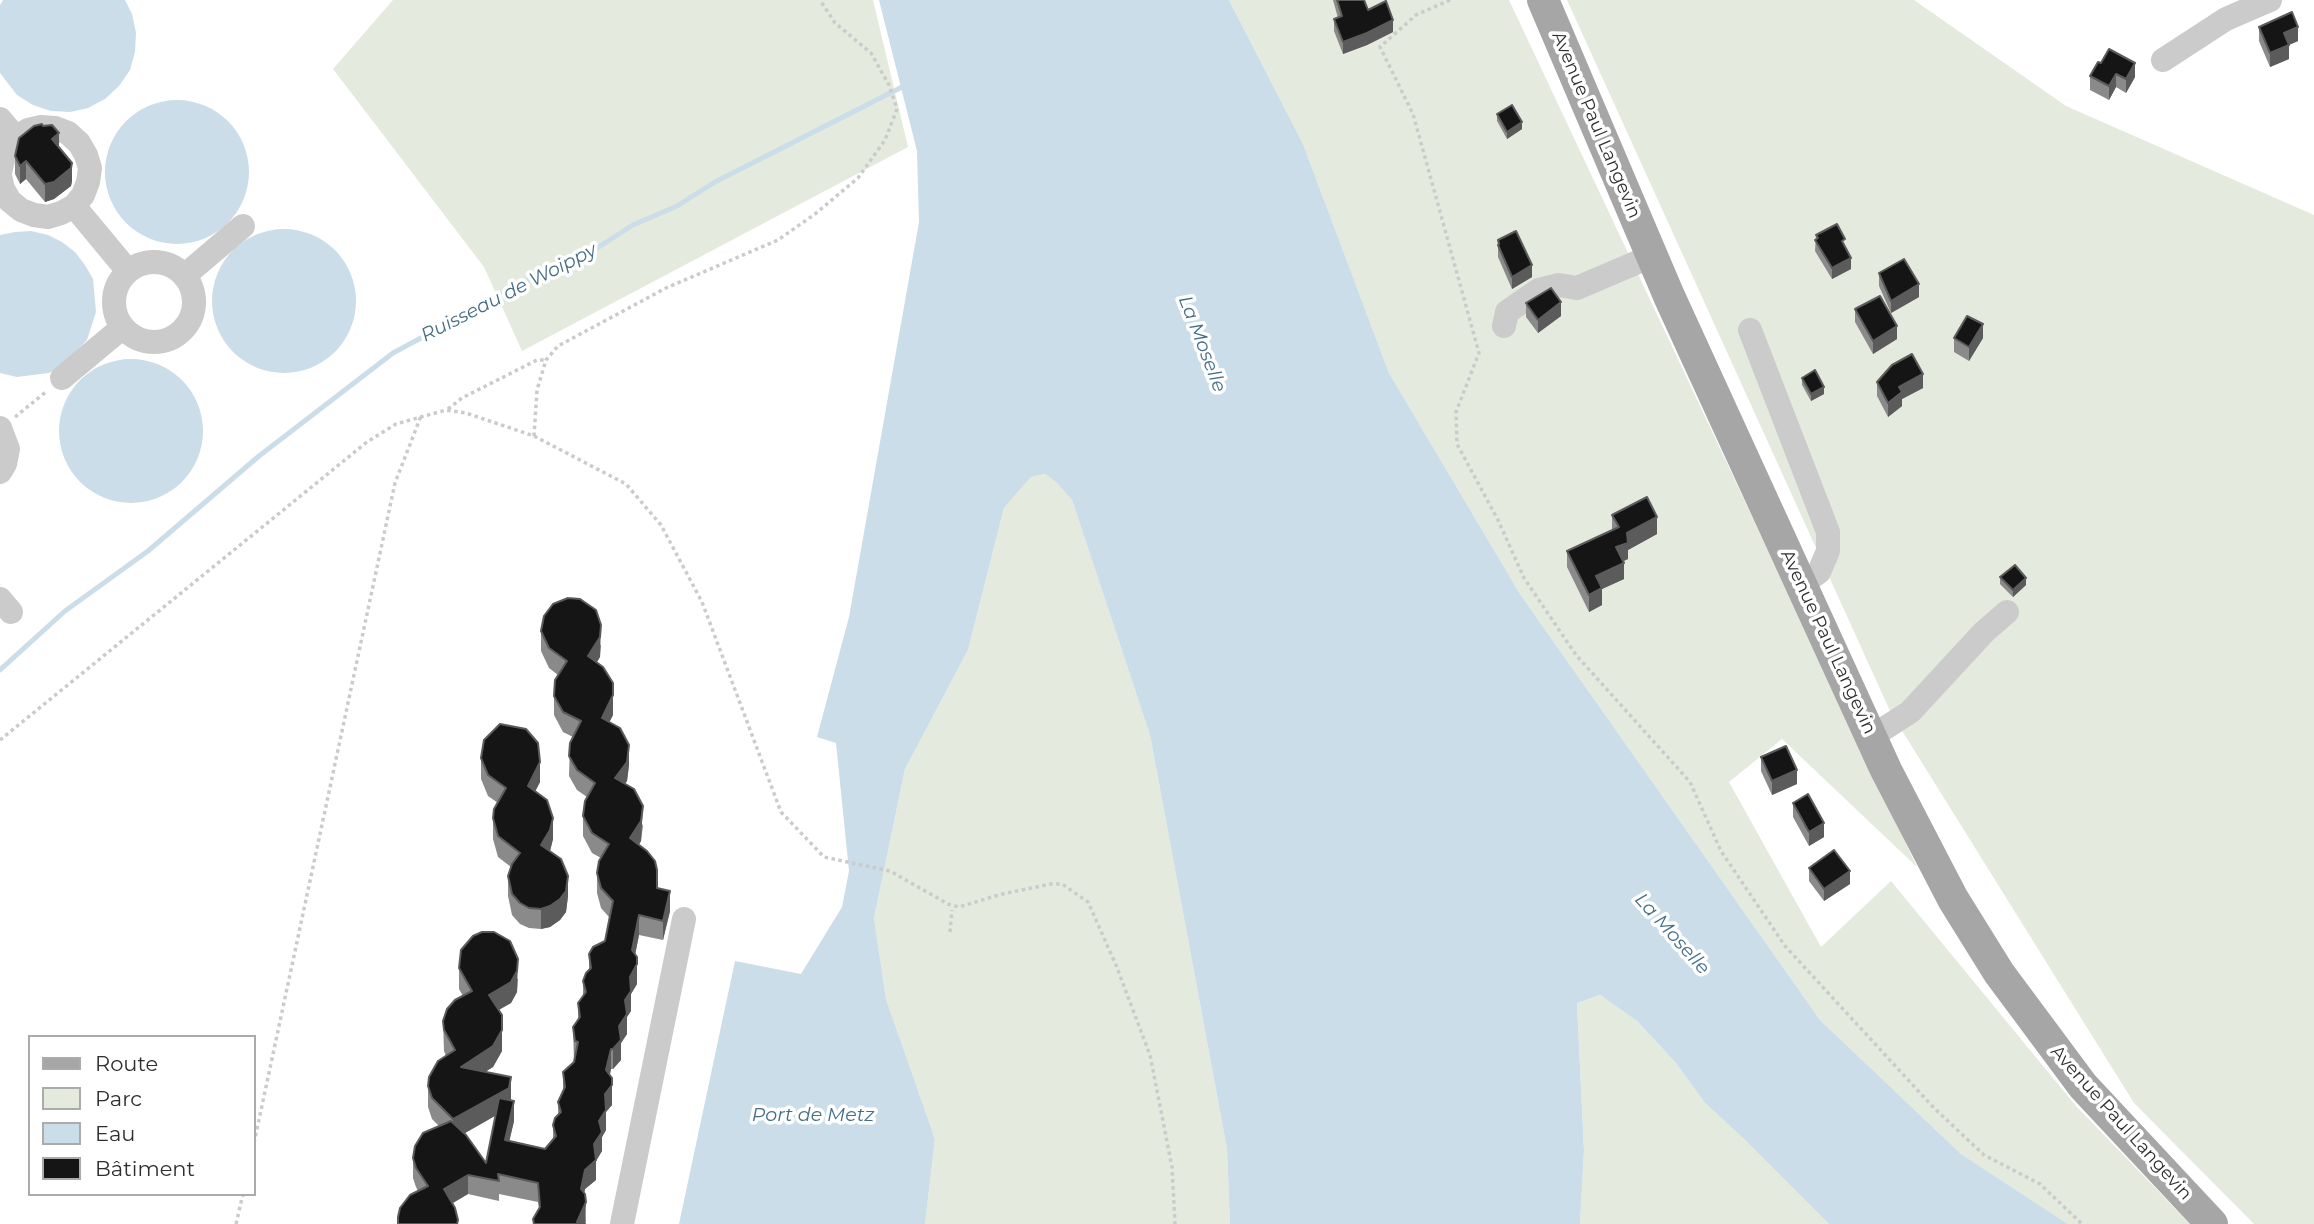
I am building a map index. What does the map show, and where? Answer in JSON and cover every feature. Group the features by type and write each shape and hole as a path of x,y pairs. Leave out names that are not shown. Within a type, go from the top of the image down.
{"main road":[{"name":"Avenue Paul Langevin","path":"1543,0 1652,256 1801,585 1871,737 1953,900 1999,973 2083,1086 2212,1224"}],"street":[{"path":"2163,60 2226,19 2270,0"},
{"path":"8,128 55,128 68,133 79,143 89,168 83,195 74,206 48,216 34,215 5,205 0,174 8,128"},
{"path":"74,206 128,271"},
{"path":"184,276 243,226"},
{"path":"1504,326 1507,312 1539,290 1559,285 1577,288 1652,256"},
{"path":"151,262 163,263 184,276 194,299 193,311 180,333 156,342 144,341 132,336 123,327 114,304 115,292 128,271 151,262"},
{"path":"62,378 123,327"},
{"path":"1750,330 1828,532 1828,551 1819,572 1801,585"},
{"path":"0,428 8,449 0,472"},
{"path":"1871,737 1910,712 1984,632 2007,612"},
{"path":"622,1224 684,919"}],"path":[{"path":"534,436 537,390 546,360 558,346 666,288 778,240 815,214 858,178 885,140 897,109 889,85 870,53 835,23 820,0"},
{"path":"1450,0 1416,15 1380,47 1413,114 1479,353 1456,412 1457,444 1498,520 1524,578 1576,654 1689,782 1721,852 1785,946 1944,1118 1984,1155 2040,1184 2082,1224"},
{"path":"446,410 461,398 537,359 546,360"},
{"path":"0,428 62,378"},
{"path":"0,740 367,442 396,424 446,410 467,413 534,436 626,484 661,525 702,602 780,812 824,857 890,871 948,904 959,907 1002,894 1051,884 1062,884 1088,902 1116,965 1150,1055 1172,1167 1175,1224"},
{"path":"256,1134 395,483 421,416"},
{"path":"950,932 952,910"},
{"path":"236,1224 243,1196"}],"green space":[{"path":"393,0 873,0 908,147 522,351 484,267 333,69"},
{"path":"1229,0 1509,0 1917,867 1782,739 1729,782 1821,947 1891,881 2076,1106 2190,1224 2068,1224 1961,1154 1820,1020 1520,594 1389,373 1303,144"},
{"path":"1567,0 1914,0 2066,106 2314,215 2314,1224 2254,1224 2134,1103 1891,713"},
{"path":"1045,474 1072,500 1150,735 1227,1149 1230,1224 925,1224 935,1139 886,999 874,918 905,769 968,650 1004,508 1031,477"},
{"path":"1600,995 1637,1021 1676,1063 1705,1103 1829,1224 1580,1224 1584,1151 1577,1003"}],"water":[{"path":"3,0 125,0 132,14 136,33 130,70 119,86 105,99 88,108 70,112 51,111 33,105 17,95 0,73 0,5"},
{"path":"879,0 1229,0 1303,144 1389,373 1520,594 1820,1020 1961,1154 2068,1224 1829,1224 1705,1103 1676,1063 1637,1021 1600,995 1577,1003 1584,1151 1580,1224 1230,1224 1227,1149 1150,735 1072,500 1045,474 1031,477 1004,508 968,650 905,769 874,918 886,999 935,1139 925,1224 679,1224 735,961 801,974 842,907 849,871 836,743 817,737 849,617 919,222 917,151"},
{"path":"177,100 205,105 228,121 244,144 249,172 244,200 228,223 205,239 177,244 149,239 126,223 110,200 105,172 110,144 126,121 149,105"},
{"path":"284,229 312,234 335,250 351,273 356,301 351,329 335,352 312,368 284,373 256,368 233,352 217,329 212,301 217,273 233,250 256,234"},
{"path":"31,231 48,235 75,252 93,279 96,312 87,340 63,365 49,373 17,377 0,373 0,235"},
{"path":"131,359 159,364 182,380 198,403 203,431 198,459 182,482 159,498 131,503 103,498 80,482 64,459 59,431 64,403 80,380 103,364"}],"building":[{"path":"1337,0 1364,0 1368,10 1386,1 1393,20 1343,42 1334,19 1342,16"},
{"path":"2292,12 2298,27 2284,33 2289,45 2270,53 2259,27"},
{"path":"2109,49 2135,63 2126,79 2116,74 2109,86 2090,76"},
{"path":"1512,105 1522,122 1507,132 1497,114"},
{"path":"52,125 59,133 52,139 72,163 71,168 54,182 45,184 26,161 20,166 15,156 19,138 34,126"},
{"path":"1837,224 1851,258 1832,268 1815,240 1818,238 1816,235"},
{"path":"1516,231 1532,265 1512,277 1498,240"},
{"path":"1904,259 1919,284 1891,301 1879,273"},
{"path":"1551,288 1561,302 1538,320 1526,303"},
{"path":"1880,296 1897,326 1873,341 1855,309"},
{"path":"1967,316 1983,324 1969,347 1954,338"},
{"path":"1912,354 1923,374 1899,387 1902,392 1888,403 1877,382 1892,365"},
{"path":"1815,370 1824,387 1811,394 1802,378"},
{"path":"1647,497 1657,517 1627,533 1628,543 1616,547 1624,563 1596,576 1602,588 1589,595 1567,551 1619,527 1612,515"},
{"path":"2015,565 2026,578 2013,590 2000,577"},
{"path":"568,598 580,599 596,610 601,625 600,637 588,656 603,667 613,683 613,695 602,718 620,728 629,745 627,762 615,778 634,789 643,806 641,821 630,838 655,861 657,888 670,891 663,921 639,915 632,950 637,957 637,964 630,977 631,991 625,1000 627,1014 619,1026 621,1040 611,1049 606,1070 612,1078 612,1085 605,1094 606,1110 599,1121 602,1132 594,1144 596,1160 585,1170 581,1189 586,1202 577,1222 585,1224 534,1224 533,1219 540,1207 538,1183 498,1174 499,1181 468,1175 444,1189 455,1208 457,1224 398,1224 400,1208 410,1195 428,1186 413,1158 415,1146 423,1133 451,1121 466,1135 486,1163 499,1098 514,1101 505,1140 545,1149 556,1136 553,1125 561,1112 558,1102 565,1087 563,1072 574,1062 578,1042 575,1041 573,1027 580,1017 578,1003 586,992 583,981 591,968 589,954 593,947 605,941 613,901 601,888 597,873 599,861 609,844 592,833 583,816 585,801 595,783 577,770 569,756 570,743 581,721 563,712 554,696 555,680 567,661 549,648 541,631 544,616 553,604"},
{"path":"500,724 526,729 538,743 540,762 528,786 547,800 553,818 550,830 541,845 561,859 568,876 566,891 560,899 541,909 529,908 512,894 508,876 520,853 498,836 493,818 494,809 506,788 488,775 481,758 484,740"},
{"path":"1786,746 1797,770 1772,781 1761,757"},
{"path":"1808,794 1824,823 1809,832 1793,803"},
{"path":"1834,850 1850,871 1824,889 1809,868"},
{"path":"482,932 494,932 510,941 518,959 517,971 511,982 489,995 502,1015 502,1030 493,1046 461,1067 511,1077 509,1088 453,1119 432,1098 428,1086 429,1077 438,1061 455,1050 444,1030 443,1021 447,1009 455,1000 472,991 459,968 461,950 473,936"}],"waterway":[{"name":"Ruisseau de Woippy","path":"0,670 65,611 148,551 259,456 393,353 529,280 580,259 633,225 677,206 715,182 906,85"}],"water label":[{"name":"La Moselle","path":"1202,344"},
{"name":"La Moselle","path":"1672,934"},
{"name":"Port de Metz","path":"813,1115"}]}
